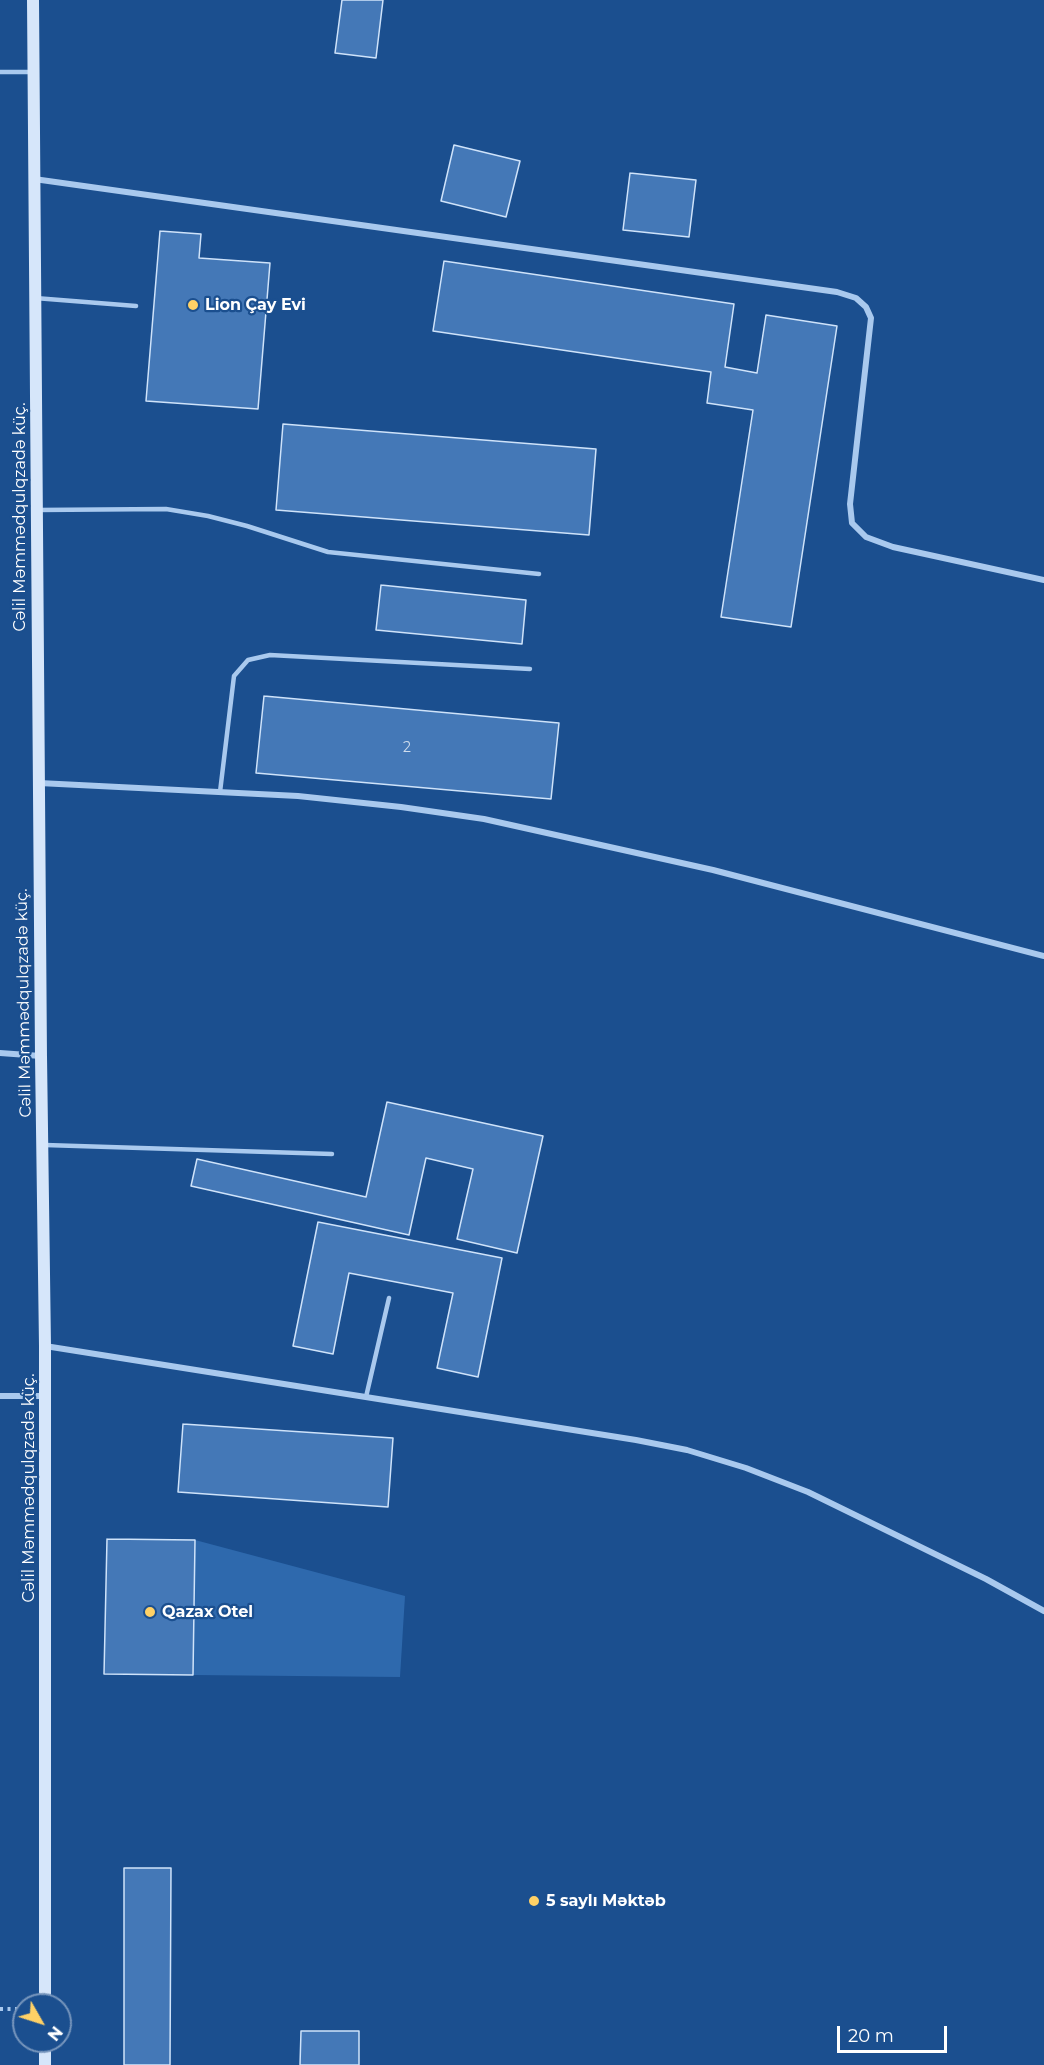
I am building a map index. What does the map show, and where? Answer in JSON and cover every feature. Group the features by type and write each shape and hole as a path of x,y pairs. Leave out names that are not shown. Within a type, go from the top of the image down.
{"street":[{"name":"Cəlil Məmmədqulqzadə küç.","path":"33,0 45,1346 45,1993"},
{"path":"34,179 837,292 856,298 866,307 871,318 849,504 852,523 866,537 892,547 1044,580"},
{"path":"39,783 298,796 484,819 713,870 1044,956"},
{"path":"0,1053 41,1056"},
{"path":"45,1346 687,1450 746,1468 808,1492 986,1579 1044,1611"},
{"path":"0,1396 45,1396"}],"lane":[{"path":"0,72 34,72"},
{"path":"35,298 136,306"},
{"path":"37,510 166,509 247,526 328,552 539,574"},
{"path":"220,792 234,676 248,660 270,655 530,669"},
{"path":"42,1145 332,1154"},
{"path":"366,1397 389,1298"}],"shaded area":[{"path":"195,1540 405,1596 400,1677 193,1675"}],"building":[{"path":"342,0 383,0 376,58 335,53"},
{"path":"454,145 520,161 506,217 441,201"},
{"path":"630,173 696,180 689,237 623,230"},
{"path":"160,231 201,234 199,258 270,263 258,409 146,401"},
{"path":"444,261 734,304 725,367 757,373 766,315 837,326 791,627 721,617 753,410 707,403 711,372 433,331"},
{"path":"283,424 596,449 589,535 276,510"},
{"path":"381,585 526,600 522,644 376,630"},
{"path":"264,696 559,723 551,799 256,773"},
{"path":"387,1102 543,1136 517,1253 457,1239 473,1169 426,1158 409,1235 191,1186 197,1159 366,1197"},
{"path":"318,1222 502,1258 478,1377 437,1368 453,1293 349,1273 333,1354 293,1346"},
{"path":"183,1424 393,1438 388,1507 178,1492"},
{"path":"107,1539 195,1540 193,1675 104,1674"},
{"path":"124,1868 171,1868 170,2065 124,2065"},
{"path":"301,2031 359,2031 359,2065 300,2065"}],"place":[{"name":"Lion Çay Evi","path":"193,305"},
{"name":"Qazax Otel","path":"150,1612"},
{"name":"5 saylı Məktəb","path":"534,1901"}]}
